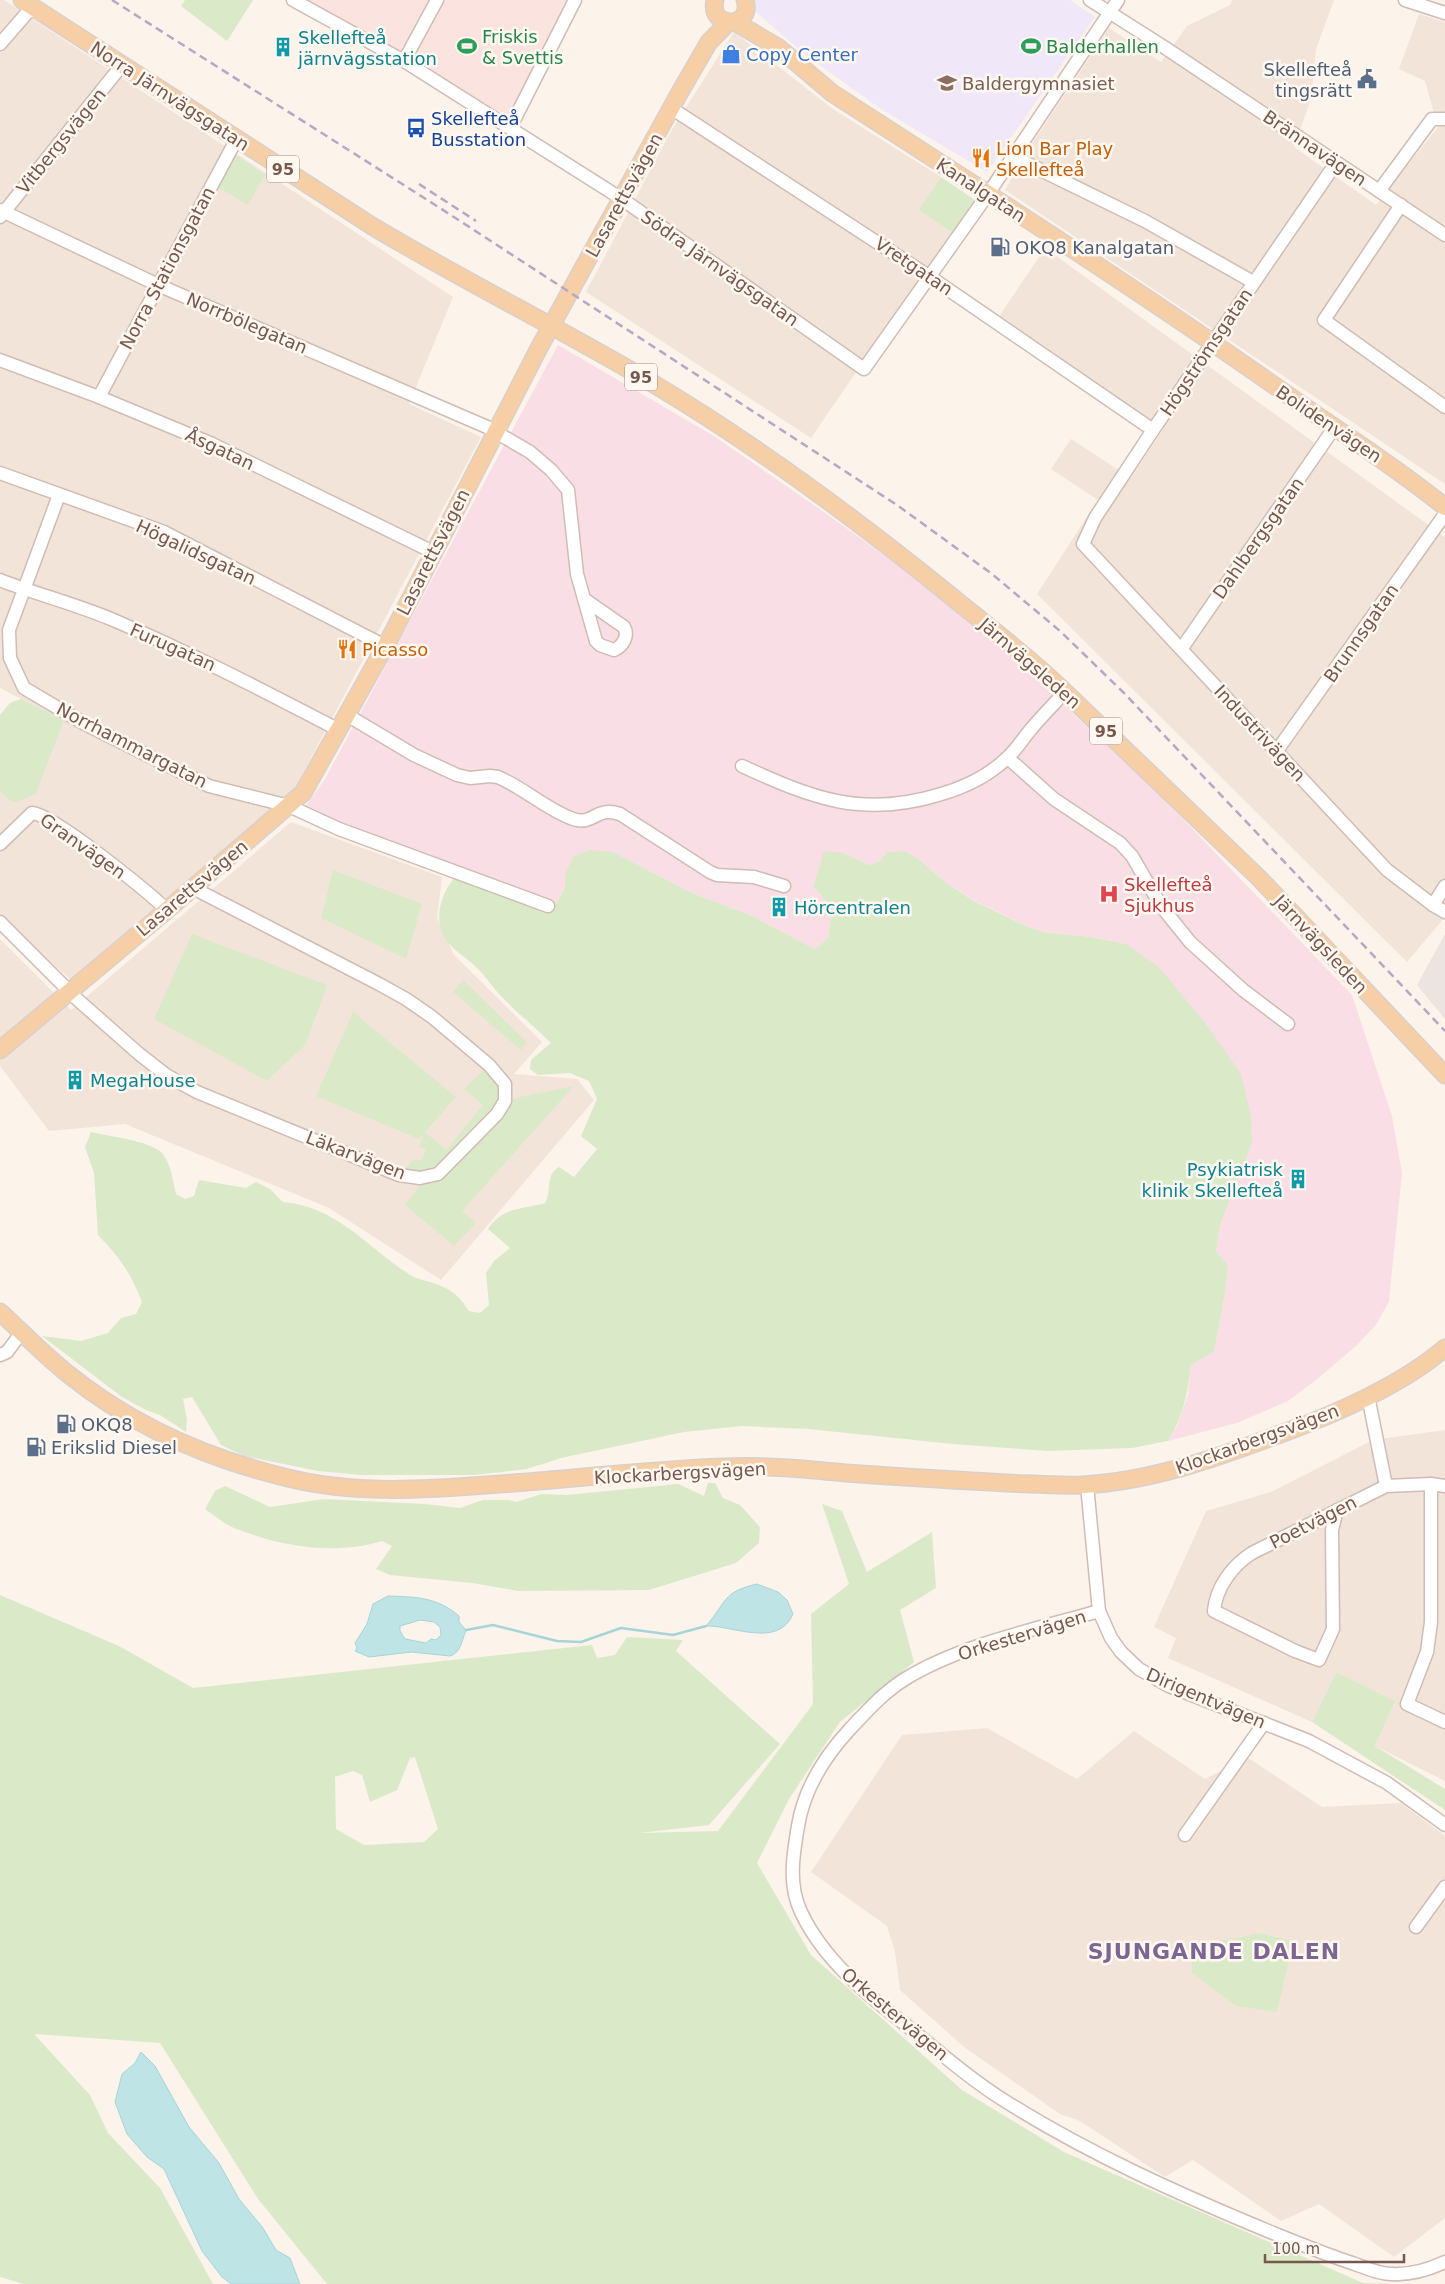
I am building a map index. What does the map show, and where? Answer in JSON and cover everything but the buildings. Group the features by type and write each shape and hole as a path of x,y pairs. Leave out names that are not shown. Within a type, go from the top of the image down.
{"main road":[{"name":"Lasarettsvägen","path":"0,1050 290,806 303,792 348,715 496,431 671,108 709,42 720,10 743,17 747,3"},
{"name":"Kanalgatan","path":"747,3 779,48"},
{"name":"Norra Järnvägsgatan","path":"28,4 236,140 420,255 552,327"},
{"name":"Kanalgatan","path":"720,10 779,48 832,93 1212,343"},
{"name":"Järnvägsleden","path":"552,327 657,386 716,423 787,472 890,547 1041,669 1259,878 1445,1075"},
{"name":"Bolidenvägen","path":"1212,343 1412,480 1445,506"},
{"name":"Klockarbergsvägen","path":"0,1312 66,1373 103,1400 137,1421 229,1462 293,1479 364,1489 443,1489 559,1480 650,1470 737,1466 933,1479 1087,1485 1159,1473 1210,1460 1324,1418 1424,1366 1445,1348"},
{"name":"Klockarbergsvägen","path":"1392,1382 1445,1335"},
{"path":"1424,1366 1445,1352"}],"street":[{"path":"404,61 437,0"},
{"path":"510,128 575,0"},
{"name":"Brännavägen","path":"1090,0 1445,235"},
{"path":"930,277 1118,0"},
{"path":"1405,0 1445,13"},
{"name":"Södra Järnvägsgatan","path":"300,1 404,61 622,199 864,369 930,277"},
{"path":"0,44 26,14 28,4"},
{"name":"Vitbergsvägen","path":"1,213 122,65"},
{"name":"Vretgatan","path":"671,108 930,277 1153,430"},
{"path":"1379,191 1432,119 1445,118"},
{"name":"Norra Stationsgatan","path":"99,397 236,140"},
{"path":"1012,156 1145,221 1253,282"},
{"name":"Högströmsgatan","path":"1083,544 1095,518 1153,430 1336,163"},
{"path":"1401,205 1324,320 1445,407"},
{"name":"Norrbölegatan","path":"1,213 158,285 496,431 530,452 568,490 577,574 584,599"},
{"name":"Åsgatan","path":"0,360 99,397 210,443 433,552"},
{"name":"Dahlbergsgatan","path":"1182,648 1334,428"},
{"name":"Högalidsgatan","path":"0,473 164,532 385,646"},
{"name":"Norrhammargatan","path":"59,495 9,630 10,658 24,688 85,724 209,786 290,806 339,829 548,906"},
{"name":"Brunnsgatan","path":"1276,752 1445,514"},
{"name":"Industrivägen","path":"1083,544 1387,870 1445,912"},
{"name":"Furugatan","path":"0,580 108,618 165,642 214,665 339,730"},
{"path":"742,766 788,787 809,794 870,806 899,805 962,788 1008,758 1065,692"},
{"path":"348,715 414,755 457,775 470,778 498,777 574,819 590,820 601,812 610,811 620,814 710,872 717,875 754,876 784,886"},
{"path":"1008,758 1054,799 1120,843 1132,856 1161,906 1190,942 1243,990 1288,1024"},
{"name":"Granvägen","path":"0,844 32,813 39,813 75,837 167,910"},
{"path":"1433,905 1445,886"},
{"name":"Läkarvägen","path":"69,990 138,1053 166,1075 197,1092 399,1175 420,1178 438,1174 497,1114 506,1101 505,1084 489,1065 432,1017 406,998 193,888"},
{"path":"0,922 69,990"},
{"path":"0,1355 7,1352 22,1332"},
{"path":"1368,1396 1386,1486"},
{"path":"1431,1484 1431,1622 1427,1652 1407,1704 1445,1722"},
{"name":"Poetvägen","path":"1337,1510 1332,1530 1333,1630 1323,1655 1318,1660 1295,1651 1214,1611 1214,1604 1221,1589 1237,1562 1252,1553 1337,1510 1386,1486 1431,1484 1445,1486"},
{"name":"Dirigentvägen","path":"1087,1485 1099,1611 1111,1638 1121,1652 1139,1669 1170,1686 1309,1741 1387,1783 1445,1826"},
{"name":"Orkestervägen","path":"1099,1611 1027,1631 931,1665 903,1680 872,1705 830,1751 800,1812 791,1868 800,1910 829,1957 896,2018 1003,2100 1080,2144 1147,2178 1205,2204 1324,2254 1362,2267 1387,2274 1405,2274 1431,2268 1445,2262"},
{"path":"1185,1835 1264,1723"},
{"path":"1416,1927 1445,1888"}],"shaded area":[{"path":"0,0 4,0 453,297 409,404 481,437 292,794 71,980 0,916 0,792 13,803 64,721 0,688"},
{"path":"307,0 571,0 510,118"},
{"name":"Baldergymnasiet","path":"742,0 1070,0 1095,17 987,172 881,109 807,56"},
{"path":"1232,0 1334,0 1316,49 1311,99 1294,147 1376,205 1438,127 1425,81 1399,69 1419,14 1445,22 1445,484 1005,190 1029,148 1109,28 1161,62 1187,26 1230,5"},
{"path":"734,32 833,109 941,177 920,210 952,232 811,438 586,292 671,131"},
{"path":"1045,248 1445,537 1445,917 1407,962 1037,594 1098,500 1051,469 1071,439 1131,478 1163,429 998,318"},
{"name":"Skellefteå Sjukhus","path":"558,345 714,436 934,591 1023,667 1159,794 1352,995 1392,1116 1402,1173 1389,1301 1376,1325 1356,1346 1288,1401 1237,1423 1168,1441 1177,1426 1188,1395 1191,1365 1214,1352 1226,1288 1228,1265 1216,1251 1221,1222 1252,1144 1126,944 1091,937 1043,932 1026,926 975,901 945,882 921,861 880,861 869,865 844,853 827,899 832,917 828,938 815,949 752,916 690,892 613,852 565,874 565,888 551,912 454,878 298,817 325,779"},
{"path":"291,822 442,877 437,918 454,955 542,1042 514,1074 577,1079 594,1100 441,1280 329,1208 125,1124 49,1131 0,1066 0,939 71,1010"},
{"path":"1445,934 1445,1019 1417,985"},
{"path":"1445,1430 1445,1781 1375,1746 1394,1701 1336,1672 1312,1722 1168,1658 1176,1638 1154,1627 1206,1511 1271,1492 1373,1440"},
{"path":"987,1728 1077,1779 1134,1731 1205,1779 1247,1757 1322,1807 1401,1803 1445,1836 1445,2218 1394,2257 1319,2204 1281,2221 1193,2160 1165,2177 1080,2121 1060,2114 964,2047 900,1990 895,1952 887,1926 811,1872 902,1735"}],"green space":[{"path":"185,0 253,0 227,41 181,6"},
{"path":"232,152 265,175 248,205 214,185"},
{"path":"941,177 978,202 956,235 919,210"},
{"path":"21,699 64,720 36,794 13,803 0,792 0,715 10,703"},
{"path":"589,850 613,852 690,892 752,916 815,949 828,938 831,922 828,904 813,887 824,851 844,853 869,865 880,861 887,852 905,851 921,861 945,882 974,901 1026,926 1043,932 1091,937 1126,944 1159,967 1209,1028 1241,1074 1251,1116 1252,1144 1221,1222 1216,1251 1228,1265 1226,1288 1214,1352 1191,1365 1184,1404 1178,1423 1168,1441 1132,1448 1048,1451 953,1444 808,1429 741,1426 684,1432 561,1458 527,1469 475,1475 361,1475 318,1471 244,1456 221,1445 192,1397 183,1399 187,1420 186,1432 160,1415 122,1397 42,1336 81,1341 108,1333 121,1318 136,1314 142,1302 124,1266 98,1235 94,1173 85,1147 91,1132 139,1142 149,1145 162,1153 168,1162 176,1194 185,1199 194,1196 199,1180 246,1188 256,1182 270,1189 283,1202 303,1205 337,1220 412,1276 448,1289 461,1300 469,1311 480,1313 489,1305 486,1273 494,1261 510,1248 488,1229 500,1216 514,1210 545,1203 550,1179 554,1171 559,1167 574,1177 597,1149 581,1136 597,1099 589,1081 570,1073 538,1075 530,1069 531,1060 551,1043 507,1002 472,963 446,940 440,928 439,913 446,891 454,878 551,912 565,888 565,874 573,857"},
{"path":"333,870 422,904 406,959 321,918"},
{"path":"192,934 327,985 306,1044 267,1081 154,1019"},
{"path":"463,980 527,1042 521,1050 453,992"},
{"path":"353,1012 456,1097 425,1132 446,1150 483,1105 464,1089 489,1065 506,1100 574,1086 462,1211 476,1223 454,1246 405,1205 426,1177 399,1175 414,1159 421,1161 426,1150 419,1147 424,1134 419,1139 316,1096"},
{"path":"708,1483 715,1483 723,1498 740,1505 760,1527 759,1543 736,1563 649,1590 518,1591 472,1583 390,1575 376,1569 392,1546 382,1541 345,1548 307,1547 288,1544 234,1528 205,1509 215,1491 225,1486 270,1507 324,1499 425,1504 460,1508 483,1500 509,1500 516,1502 542,1494 567,1495 678,1484 704,1496"},
{"path":"822,1504 842,1511 867,1572 932,1532 936,1588 900,1610 914,1662 840,1722 789,1799 757,1863 811,1955 962,2090 1064,2152 1363,2283 1393,2284 327,2284 258,2199 160,2043 34,2034 90,2095 108,2133 160,2188 213,2284 24,2284 0,2277 0,1595 119,1646 193,1688 592,1645 597,1658 615,1655 627,1637 683,1640 676,1651 780,1744 709,1825 639,1833 718,1831 813,1704 811,1614 849,1584","holes":["415,1757 438,1829 424,1842 364,1845 336,1829 335,1777 353,1771 362,1775 370,1802 397,1790 410,1758"]},
{"path":"1336,1672 1395,1701 1375,1746 1445,1789 1445,1810 1312,1722"},
{"path":"1261,1933 1293,1942 1277,2012 1236,2006 1192,1973 1192,1943 1222,1941"}],"water":[{"path":"757,1584 778,1592 787,1600 793,1614 786,1625 766,1633 706,1626 731,1594"},
{"path":"388,1596 426,1599 443,1605 459,1616 459,1622 466,1630 461,1646 457,1652 450,1656 411,1652 369,1657 355,1651 357,1648 355,1643 367,1624 373,1604","holes":["420,1620 434,1622 440,1627 441,1635 436,1640 431,1639 426,1643 405,1639 400,1631 400,1626"]},
{"path":"141,2052 155,2066 189,2127 219,2163 239,2199 263,2228 276,2250 290,2258 300,2284 231,2284 222,2277 202,2251 164,2169 147,2157 127,2134 115,2102 122,2074 135,2063"}],"waterway":[{"path":"466,1630 493,1625 557,1641 581,1642 621,1628 673,1635 706,1626"}],"railway":[{"path":"112,0 440,208 897,505 992,574 1060,631 1124,693 1445,1031"},
{"path":"419,184 476,221"}],"place":[{"name":"Friskis & Svettis","path":"467,46"},
{"name":"Balderhallen","path":"1031,46"},
{"name":"Skellefteå järnvägsstation","path":"283,47"},
{"name":"Copy Center","path":"731,54"},
{"name":"Skellefteå tingsrätt","path":"1367,79"},
{"name":"Baldergymnasiet","path":"947,83"},
{"name":"Skellefteå Busstation","path":"416,128"},
{"name":"Lion Bar Play Skellefteå","path":"981,158"},
{"name":"OKQ8 Kanalgatan","path":"1000,247"},
{"name":"Picasso","path":"347,649"},
{"name":"Skellefteå Sjukhus","path":"1109,894"},
{"name":"Hörcentralen","path":"779,907"},
{"name":"MegaHouse","path":"75,1080"},
{"name":"Psykiatrisk klinik Skellefteå","path":"1298,1179"},
{"name":"OKQ8","path":"66,1424"},
{"name":"Erikslid Diesel","path":"36,1447"}],"district":[{"name":"SJUNGANDE DALEN","path":"1214,1951"}]}
